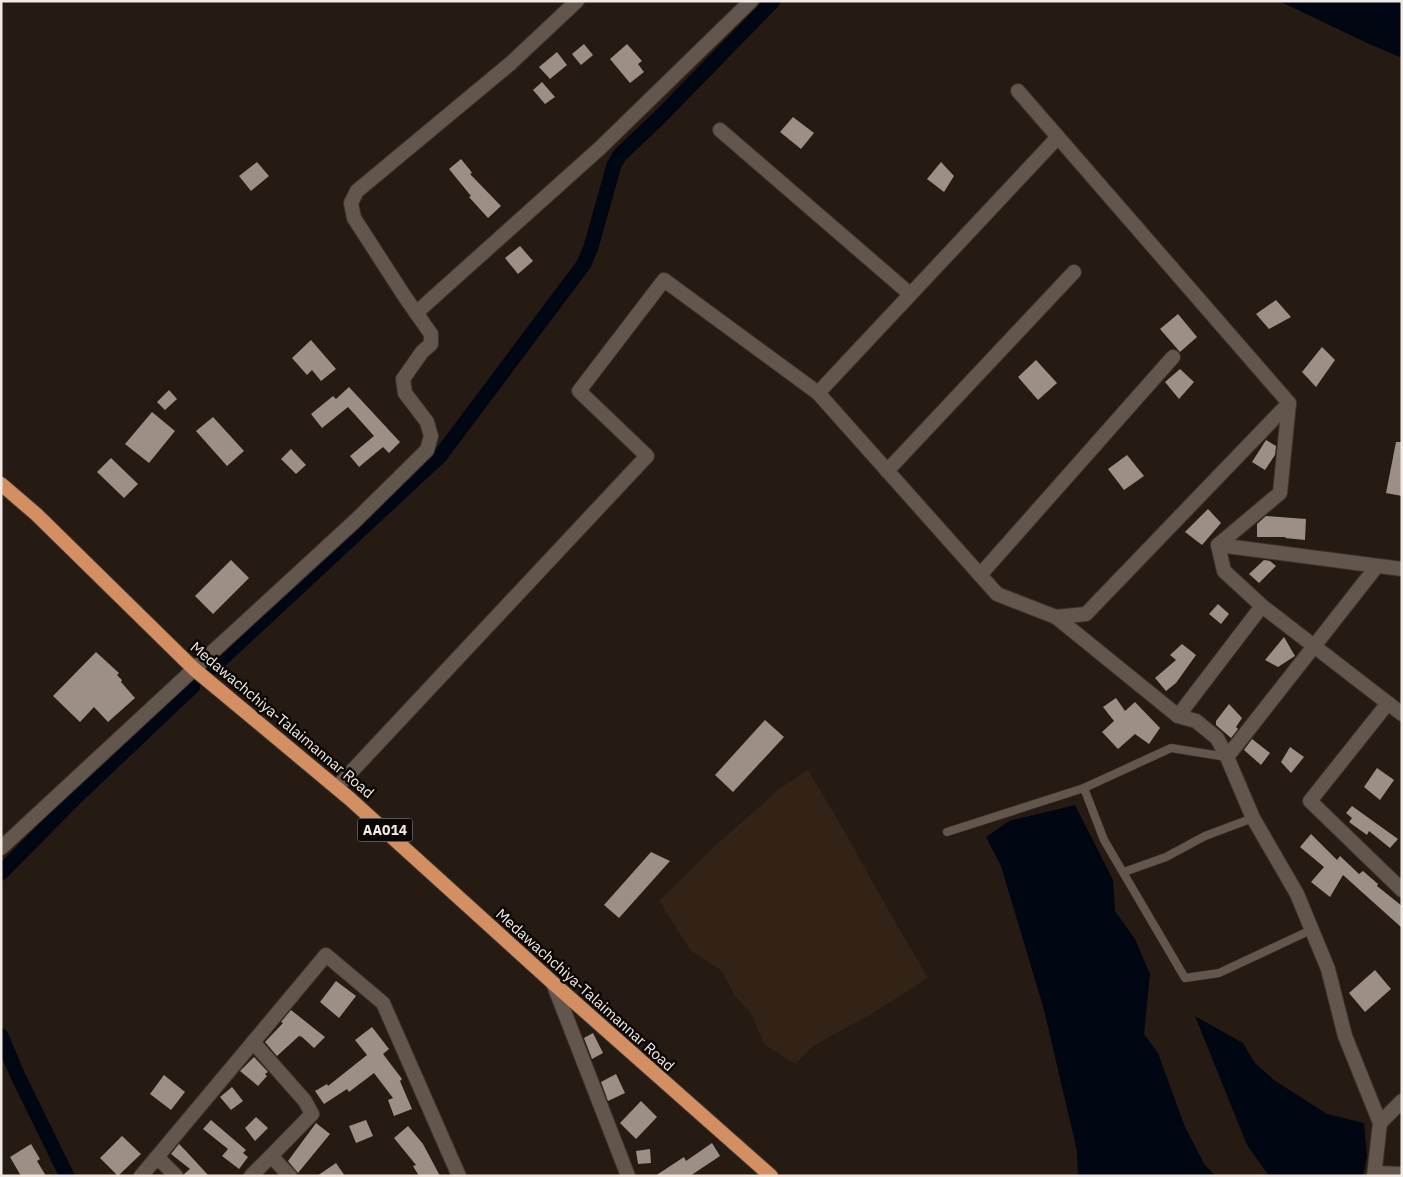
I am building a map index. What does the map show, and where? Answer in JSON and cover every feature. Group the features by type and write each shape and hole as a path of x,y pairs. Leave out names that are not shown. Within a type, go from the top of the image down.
{"highway":[{"name":"Medawachchiya-Talaimannar Road","path":"1,484 36,514 194,669 337,788 771,1176"}],"street":[{"path":"1,848 355,521 427,450 431,436 427,422 405,392 402,379 422,352 431,344 431,334 354,218 350,203 356,192 511,63 577,1"},
{"path":"416,313 600,148 751,1"},
{"path":"1018,91 1289,403 1280,493 1218,545"},
{"path":"720,130 910,294"},
{"path":"818,393 1058,137"},
{"path":"887,471 1074,272"},
{"path":"337,788 647,456 579,391 664,280 818,393 997,594 1056,617 1178,716 1196,721 1216,738 1228,757 1253,818 1297,894 1328,969 1345,1036 1380,1123 1374,1174 1402,1174"},
{"path":"980,575 1173,357"},
{"path":"1056,617 1086,614 1289,403"},
{"path":"1218,545 1402,569"},
{"path":"1218,545 1224,571 1262,606 1402,714"},
{"path":"1228,757 1313,645 1377,566"},
{"path":"1178,716 1262,606"},
{"path":"1388,703 1310,801 1401,889"},
{"path":"141,1176 326,955 384,1003 458,1176"},
{"path":"553,983 628,1176"},
{"path":"251,1176 312,1114 305,1101 253,1042"},
{"path":"1380,1123 1402,1100"},
{"path":"157,1156 176,1176"},
{"path":"271,1156 290,1176"}],"lane":[{"path":"947,832 1084,788 1171,748 1228,757"},
{"path":"1084,788 1104,840 1186,978 1219,973 1311,930"},
{"path":"1124,872 1166,857 1205,836 1253,818"}],"shaded area":[{"path":"1279,1 1402,1 1402,58 1367,43"},
{"path":"808,770 928,978 868,1016 815,1045 795,1064 765,1045 750,1012 735,996 721,970 691,951 659,901 714,847 779,789"},
{"path":"1075,805 1113,880 1115,911 1135,939 1150,974 1144,1034 1158,1053 1185,1127 1205,1165 1216,1176 1078,1176 1077,1151 1044,1010 1001,866 986,837 1009,821"},
{"path":"1195,1016 1243,1043 1255,1063 1274,1080 1327,1114 1364,1123 1367,1156 1363,1176 1269,1176 1247,1145"}],"building":[{"path":"584,44 593,55 581,65 572,54"},
{"path":"627,44 642,61 638,64 644,72 630,83 610,59"},
{"path":"557,52 567,65 550,79 539,67"},
{"path":"542,82 555,97 545,104 533,90"},
{"path":"793,117 814,133 801,149 780,132"},
{"path":"461,159 472,173 470,174 501,206 488,218 469,197 471,196 449,169"},
{"path":"257,162 269,176 251,191 239,176"},
{"path":"941,162 954,176 944,192 927,179"},
{"path":"520,246 533,261 518,274 505,258"},
{"path":"1276,300 1291,317 1269,329 1256,314"},
{"path":"1178,314 1197,337 1180,352 1160,329"},
{"path":"311,340 336,369 321,381 312,370 307,375 292,358"},
{"path":"1322,347 1335,360 1316,387 1302,372"},
{"path":"1036,360 1057,383 1038,400 1018,377"},
{"path":"1180,369 1194,382 1179,399 1165,382"},
{"path":"349,387 400,442 389,453 383,447 359,467 350,456 374,436 348,407 322,428 311,414 333,396 336,399"},
{"path":"169,390 177,399 165,410 157,402"},
{"path":"152,412 175,431 149,463 125,444"},
{"path":"213,417 244,451 227,466 196,431"},
{"path":"1266,440 1276,446 1275,455 1265,470 1252,462"},
{"path":"1396,442 1402,442 1402,496 1386,493"},
{"path":"291,449 306,465 296,474 281,459"},
{"path":"1127,455 1144,476 1124,490 1108,469"},
{"path":"111,458 138,484 124,498 97,472"},
{"path":"1208,509 1221,523 1202,545 1185,532"},
{"path":"1266,516 1306,519 1305,540 1286,537 1257,537 1257,524"},
{"path":"231,560 249,578 213,614 195,596"},
{"path":"1264,560 1270,561 1276,566 1259,583 1249,574"},
{"path":"1218,604 1229,614 1221,624 1209,614"},
{"path":"1284,637 1295,656 1278,667 1265,660"},
{"path":"1182,644 1196,655 1176,683 1166,691 1155,678 1176,660 1170,655"},
{"path":"96,652 119,673 117,675 122,680 121,682 135,698 108,722 94,707 80,722 53,696"},
{"path":"1116,698 1125,711 1135,702 1160,728 1149,744 1135,734 1118,749 1102,732 1114,721 1103,707"},
{"path":"1229,704 1242,718 1236,727 1238,729 1231,738 1216,725 1216,721"},
{"path":"765,720 784,737 733,792 715,775"},
{"path":"1252,739 1270,753 1261,765 1244,750"},
{"path":"1290,747 1304,757 1291,773 1281,762"},
{"path":"1377,768 1394,780 1380,800 1364,787"},
{"path":"1352,806 1398,839 1390,848 1369,831 1367,835 1349,822 1352,818 1346,813"},
{"path":"1311,834 1337,860 1340,856 1359,874 1363,871 1378,884 1377,886 1402,906 1402,928 1343,875 1330,897 1311,882 1324,867 1300,847"},
{"path":"651,852 670,861 619,918 604,905"},
{"path":"1375,970 1391,989 1365,1012 1349,993"},
{"path":"336,981 356,996 339,1018 320,1002"},
{"path":"291,1010 325,1037 314,1048 299,1036 277,1056 265,1042 283,1023 281,1022"},
{"path":"372,1027 389,1049 383,1054 402,1079 400,1081 412,1109 394,1116 388,1100 393,1098 374,1073 349,1092 347,1089 324,1104 315,1091 327,1084 328,1086 367,1055 355,1040"},
{"path":"593,1033 603,1053 592,1059 584,1038"},
{"path":"254,1057 268,1072 265,1074 267,1076 258,1086 240,1071"},
{"path":"616,1074 625,1093 608,1101 601,1082"},
{"path":"164,1075 185,1092 171,1110 150,1094"},
{"path":"232,1087 243,1101 231,1110 220,1097"},
{"path":"641,1101 657,1117 636,1139 620,1123"},
{"path":"256,1117 268,1128 255,1141 245,1128"},
{"path":"211,1120 246,1150 243,1153 248,1157 239,1169 222,1156 228,1149 203,1129"},
{"path":"366,1120 373,1136 356,1143 349,1126"},
{"path":"316,1123 330,1134 298,1173 288,1161"},
{"path":"408,1126 423,1144 440,1176 419,1176 413,1166 416,1165 394,1138"},
{"path":"122,1136 141,1154 118,1176 100,1158"},
{"path":"712,1143 720,1156 690,1176 655,1176 684,1157 686,1161"},
{"path":"31,1144 40,1159 37,1161 46,1176 21,1176 10,1157"},
{"path":"179,1144 209,1176 185,1176 184,1174 190,1169 171,1154"},
{"path":"650,1149 651,1163 638,1164 636,1151"},
{"path":"336,1163 345,1176 317,1176"}],"waterway":[{"path":"213,667 440,456 584,264 591,247 614,165 620,155 660,117 773,1"},
{"path":"1,873 75,798 193,686"},
{"path":"1,1036 17,1074 67,1176"}]}
